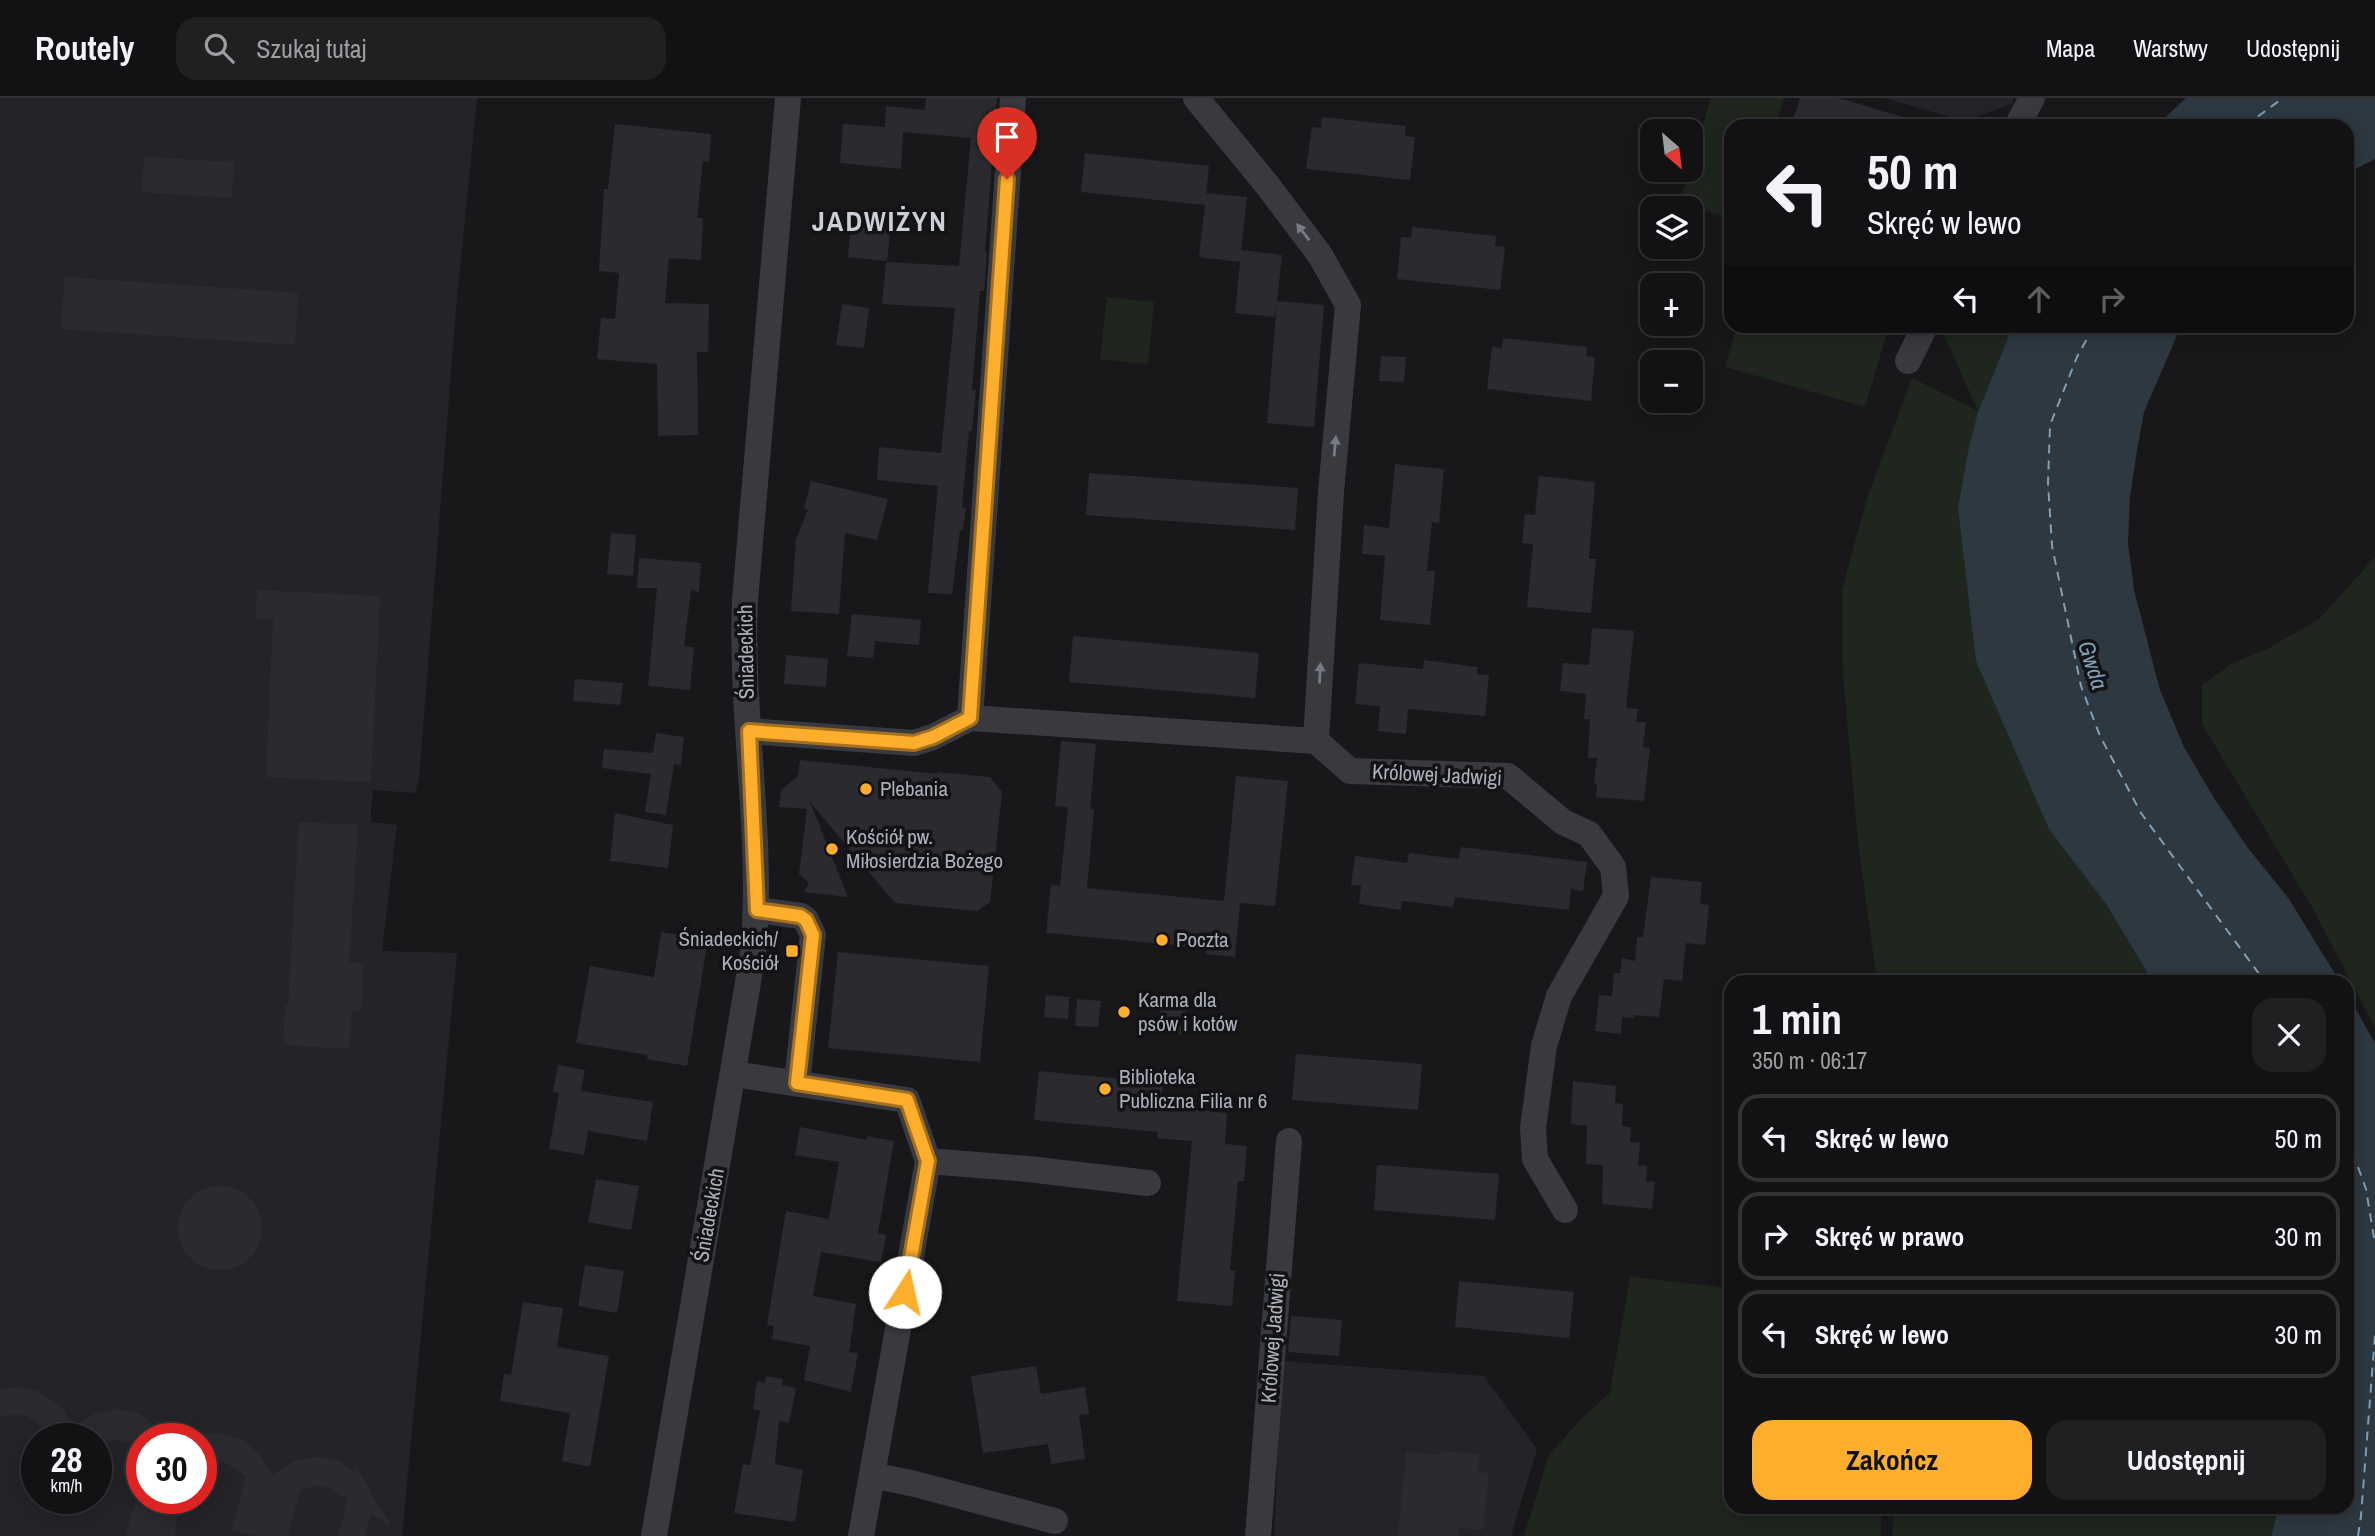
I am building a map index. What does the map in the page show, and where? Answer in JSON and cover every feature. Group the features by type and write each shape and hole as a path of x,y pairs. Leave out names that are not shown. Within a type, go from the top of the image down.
{"street":[{"name":"Śniadeckich","path":"654,1536 753,953 757,910 744,645 745,600 788,98"},
{"path":"970,718 1013,98"},
{"path":"749,731 914,743 933,737 970,718 1316,741 1331,492 1348,305 1320,255 1196,98"},
{"path":"2021,119 2032,98"},
{"path":"1908,361 1922,333"},
{"name":"Królowej Jadwigi","path":"1316,741 1350,771 1508,776 1563,822 1588,834 1613,867 1616,896 1559,996 1544,1046 1533,1128 1535,1159 1565,1210"},
{"path":"757,910 800,916 806,920 813,935 797,1083"},
{"path":"733,1074 907,1100 928,1161 862,1536"},
{"name":"Królowej Jadwigi","path":"1258,1536 1289,1141"},
{"path":"928,1161 1148,1183"},
{"path":"872,1475 1055,1521"}],"shaded area":[{"path":"0,98 477,98 456,309 419,779 415,793 373,790 371,810 371,822 397,825 382,951 457,953 402,1536 0,1536"},
{"path":"1711,98 1784,98 1778,119 1724,119 1724,216 1703,210 1703,196 1681,196 1685,182 1703,182 1703,124"},
{"path":"1884,98 2014,98 2012,104 1970,119 1957,119"},
{"path":"1107,297 1154,302 1148,364 1100,359"},
{"path":"1735,333 1887,333 1865,407 1725,367"},
{"path":"1943,333 2010,333 2000,360 2106,904 2149,975 1876,975 1858,842 1843,674 1842,591 1866,501 1912,378 1978,411"},
{"path":"2375,557 2375,1028 2354,988 2354,975 2347,975 2312,907 2202,724 2202,685 2231,664 2269,648 2319,619"},
{"path":"1630,1277 1724,1287 1724,1514 1881,1514 1881,1536 1524,1536 1549,1455 1584,1416 1610,1393"},
{"path":"1282,1361 1484,1376 1537,1449 1511,1536 1274,1536"},
{"path":"1894,1514 2277,1514 2271,1536 1892,1536"}],"water":[{"path":"2186,98 2375,98 2375,159 2354,170 2354,119 2164,119"},
{"name":"Gwda","path":"2010,333 2178,333 2144,412 2136,456 2130,497 2128,543 2134,590 2160,690 2184,747 2214,798 2248,848 2289,899 2336,975 2149,975 2106,904 2049,829 1976,661 1958,508 1978,412"},
{"path":"2354,1006 2375,1043 2375,1536 2271,1536 2277,1514 2354,1514"}],"building":[{"path":"926,98 997,98 984,291 980,291 972,390 976,390 962,507 966,508 963,530 960,530 952,594 928,593 938,486 877,480 879,447 941,453 955,308 882,304 886,262 959,266 971,138 903,132 901,169 840,163 843,124 885,127 886,106 925,110"},
{"path":"1800,98 1839,98 1910,119 1793,119"},
{"path":"1322,117 1406,126 1405,136 1415,137 1410,180 1306,169 1312,127 1321,128"},
{"path":"615,124 711,134 709,162 703,161 697,218 703,218 701,260 669,258 665,303 709,304 708,352 697,352 698,435 658,436 657,364 597,359 601,318 615,319 619,273 599,271 604,189 608,189"},
{"path":"1085,153 1209,166 1206,193 1247,197 1241,250 1282,255 1277,301 1324,305 1314,427 1267,423 1277,302 1275,317 1235,313 1240,262 1199,257 1205,205 1081,192"},
{"path":"144,157 234,162 232,198 142,192"},
{"path":"852,215 891,220 887,261 848,257"},
{"path":"1412,227 1496,236 1495,246 1505,247 1500,290 1397,279 1401,237 1411,238"},
{"path":"65,277 298,293 295,345 61,329"},
{"path":"842,304 869,308 864,348 836,345"},
{"path":"1503,338 1587,347 1586,356 1595,357 1591,401 1487,389 1492,347 1502,348"},
{"path":"1381,356 1406,357 1404,382 1379,381"},
{"path":"1395,464 1444,469 1439,523 1432,522 1427,571 1435,571 1430,625 1380,620 1385,556 1362,554 1364,525 1389,528"},
{"path":"1089,473 1298,488 1295,530 1086,515"},
{"path":"1539,476 1595,482 1589,559 1596,559 1591,613 1527,607 1533,544 1522,543 1525,514 1535,515"},
{"path":"811,481 888,499 877,540 845,533 839,614 791,611 796,539 808,510 804,509"},
{"path":"611,533 636,535 633,576 607,574"},
{"path":"639,558 701,563 699,592 691,590 684,646 694,647 690,690 648,686 657,588 637,588"},
{"path":"257,590 380,596 371,782 266,777 273,618 255,618"},
{"path":"852,614 921,620 919,645 875,641 873,658 847,656"},
{"path":"1592,628 1634,631 1626,708 1638,709 1636,722 1646,722 1643,747 1650,748 1644,801 1596,797 1597,784 1594,783 1597,758 1588,758 1590,719 1584,719 1586,694 1560,691 1563,663 1589,665"},
{"path":"1073,636 1259,653 1255,698 1069,682"},
{"path":"786,655 828,659 826,687 784,684"},
{"path":"1424,660 1478,667 1477,674 1489,675 1485,716 1408,709 1406,734 1378,731 1380,706 1355,704 1359,663 1423,669"},
{"path":"575,679 623,683 620,705 573,701"},
{"path":"656,733 684,737 681,765 674,764 666,815 645,812 651,774 602,768 604,749 653,753"},
{"path":"1061,741 1096,744 1090,809 1094,810 1087,888 1224,901 1236,776 1288,781 1275,906 1240,903 1235,957 1206,954 1206,948 1046,933 1051,885 1060,886 1068,807 1055,806"},
{"path":"800,760 990,777 1002,792 990,902 977,911 895,903 810,802 848,897 804,892 809,883 799,874 807,809 779,807 781,790 798,776"},
{"path":"615,813 673,825 668,868 610,861"},
{"path":"299,822 358,825 349,963 364,963 361,1011 352,1010 349,1049 283,1045 285,1006 288,1006"},
{"path":"1461,847 1587,862 1583,891 1571,889 1569,910 1455,897 1453,907 1402,901 1401,910 1359,904 1361,886 1351,885 1355,856 1407,863 1409,853 1459,859"},
{"path":"1651,877 1702,882 1700,904 1709,905 1705,945 1686,943 1682,981 1664,979 1659,1017 1622,1017 1621,1034 1595,1031 1599,995 1612,996 1614,973 1620,973 1622,958 1635,961 1637,937 1643,937"},
{"path":"661,932 708,939 687,1066 647,1059 648,1055 576,1043 590,966 654,977"},
{"path":"838,952 989,966 980,1062 828,1048"},
{"path":"1046,995 1069,997 1068,1019 1044,1017"},
{"path":"1077,999 1101,1001 1098,1027 1075,1026"},
{"path":"1160,1008 1187,1010 1185,1034 1158,1032"},
{"path":"1296,1054 1422,1064 1418,1110 1292,1100"},
{"path":"558,1065 585,1070 581,1091 653,1102 647,1141 588,1131 584,1155 549,1149 559,1093 553,1092"},
{"path":"1039,1071 1163,1083 1160,1106 1227,1113 1225,1144 1247,1146 1244,1181 1238,1181 1230,1270 1235,1271 1232,1306 1177,1301 1192,1141 1157,1138 1158,1132 1034,1120"},
{"path":"1573,1081 1616,1086 1615,1103 1623,1104 1622,1126 1631,1127 1630,1142 1640,1143 1638,1165 1647,1166 1646,1181 1655,1182 1652,1209 1602,1204 1603,1165 1586,1164 1587,1126 1571,1124"},
{"path":"800,1127 867,1140 867,1136 894,1141 878,1233 886,1235 881,1262 821,1252 813,1296 856,1304 849,1352 858,1353 851,1392 804,1380 810,1346 772,1339 774,1326 767,1325 786,1211 829,1219 839,1162 795,1155"},
{"path":"1377,1165 1499,1174 1495,1220 1374,1210"},
{"path":"596,1179 639,1186 631,1230 588,1222"},
{"path":"220,1186 243,1193 255,1205 262,1228 255,1251 243,1263 220,1270 197,1263 185,1251 178,1228 185,1205 197,1193"},
{"path":"585,1265 624,1271 617,1313 578,1306"},
{"path":"1459,1281 1574,1292 1569,1338 1455,1327"},
{"path":"523,1302 563,1308 557,1347 609,1356 590,1467 562,1461 570,1413 500,1401 504,1374 511,1375"},
{"path":"1291,1316 1342,1320 1339,1356 1288,1352"},
{"path":"1036,1366 1041,1394 1085,1387 1089,1414 1079,1415 1085,1459 1051,1464 1048,1444 983,1453 971,1376"},
{"path":"766,1376 783,1379 782,1385 796,1388 789,1423 779,1421 775,1464 803,1470 795,1522 734,1513 743,1464 750,1465 760,1411 753,1409 757,1381 765,1383"},
{"path":"18,1387 37,1391 62,1408 71,1423 36,1423 18,1414 0,1417 0,1390"},
{"path":"119,1409 140,1414 152,1423 126,1423 126,1442 112,1441 112,1423 80,1423 93,1414"},
{"path":"217,1433 240,1439 260,1454 273,1475 294,1461 318,1457 340,1461 355,1472 356,1467 391,1526 371,1514 365,1536 338,1536 348,1499 319,1485 300,1490 288,1536 256,1536 232,1530 246,1476 228,1464 217,1462"},
{"path":"1440,1451 1479,1454 1478,1472 1489,1473 1483,1530 1459,1528 1459,1536 1398,1536 1406,1452 1440,1455"},
{"path":"132,1514 178,1514 175,1536 126,1536"}],"ferry route":[{"path":"2254,119 2283,98"},
{"path":"2090,333 2077,357 2050,425 2048,483 2052,546 2081,686 2100,736 2141,813 2260,975"},
{"path":"2354,1156 2366,1189 2375,1244"},
{"path":"2358,1536 2375,1335"}],"place":[{"name":"Plebania","path":"866,789"},
{"name":"Kościół pw. Miłosierdzia Bożego","path":"832,849"},
{"name":"Poczta","path":"1162,940"},
{"name":"Śniadeckich/ Kościół","path":"792,951"},
{"name":"Karma dla psów i kotów","path":"1124,1012"},
{"name":"Biblioteka Publiczna Filia nr 6","path":"1105,1089"}],"district":[{"name":"JADWIŻYN","path":"880,221"}],"route":[{"path":"905,1292 928,1161 907,1100 797,1083 813,935 806,920 800,916 757,910 749,731 914,743 933,737 970,718 1007,179"}]}
